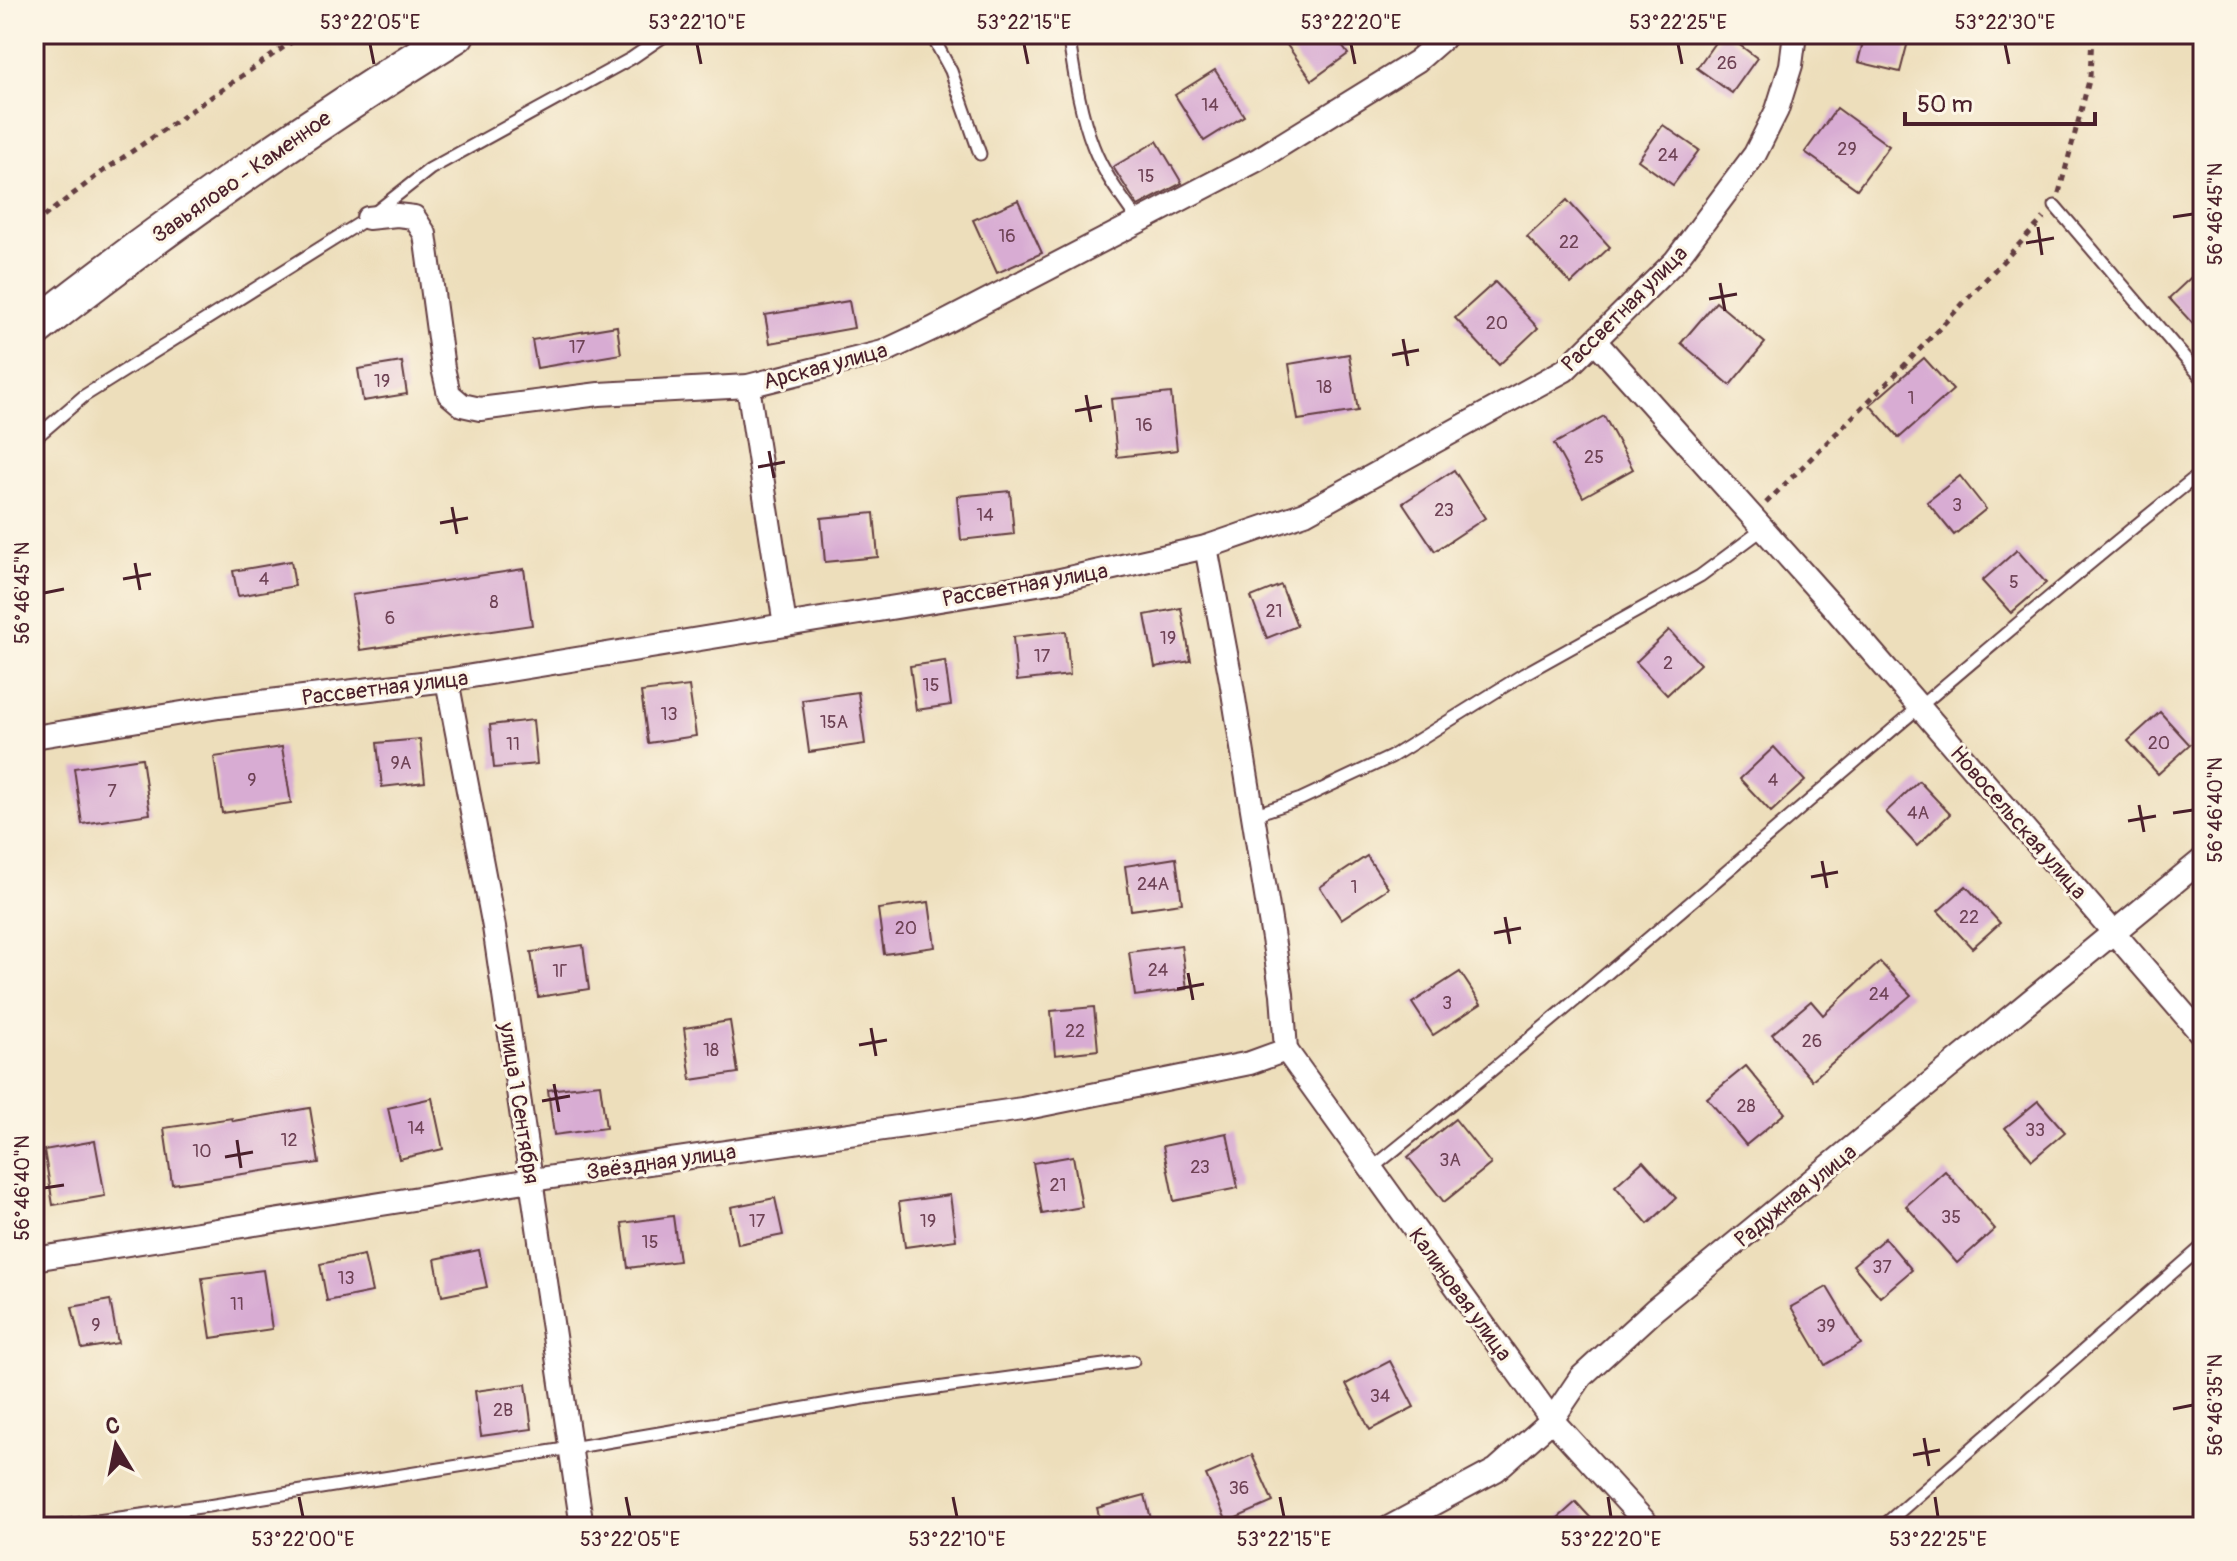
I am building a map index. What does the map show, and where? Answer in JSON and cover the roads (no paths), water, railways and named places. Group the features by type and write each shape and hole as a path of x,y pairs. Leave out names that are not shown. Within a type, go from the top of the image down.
{"main road":[{"name":"Завьялово - Каменное","path":"34,329 108,270 225,185 364,91 456,34"}],"street":[{"name":"Арская улица","path":"368,218 414,217 425,234 443,368 449,394 462,405 480,409 599,394 748,386 883,352 1257,160 1417,61 1448,34"},
{"name":"Рассветная улица","path":"34,737 219,707 447,680 1056,581 1206,547 1305,513 1565,370 1596,342 1675,261 1755,154 1777,110 1791,65 1795,34"},
{"name":"Новосельская улица","path":"1596,342 1835,609 2203,1036"},
{"path":"748,386 785,625"},
{"path":"1206,547 1282,994 1286,1050"},
{"name":"улица 1 Сентября","path":"447,680 494,927 582,1527"},
{"name":"Радужная улица","path":"1390,1527 1496,1470 1552,1420 1581,1377 1654,1310 2203,859"},
{"name":"Звёздная улица","path":"34,1259 532,1180 1022,1109 1250,1063 1286,1050"},
{"name":"Калиновая улица","path":"1286,1050 1552,1420 1650,1527"}],"lane":[{"path":"34,439 84,396 368,218 430,169 632,58 667,34"},
{"path":"931,34 951,71 980,154"},
{"path":"1068,34 1076,86 1093,147 1115,188 1139,222"},
{"path":"2055,206 2203,379"},
{"path":"1370,1169 1519,1050 1677,912 2203,471"},
{"path":"1253,815 1301,799 1391,757 1524,674 1700,576 1758,524"},
{"path":"1882,1527 2203,1246"},
{"path":"53,1527 208,1506 864,1398 1133,1361"}]}
